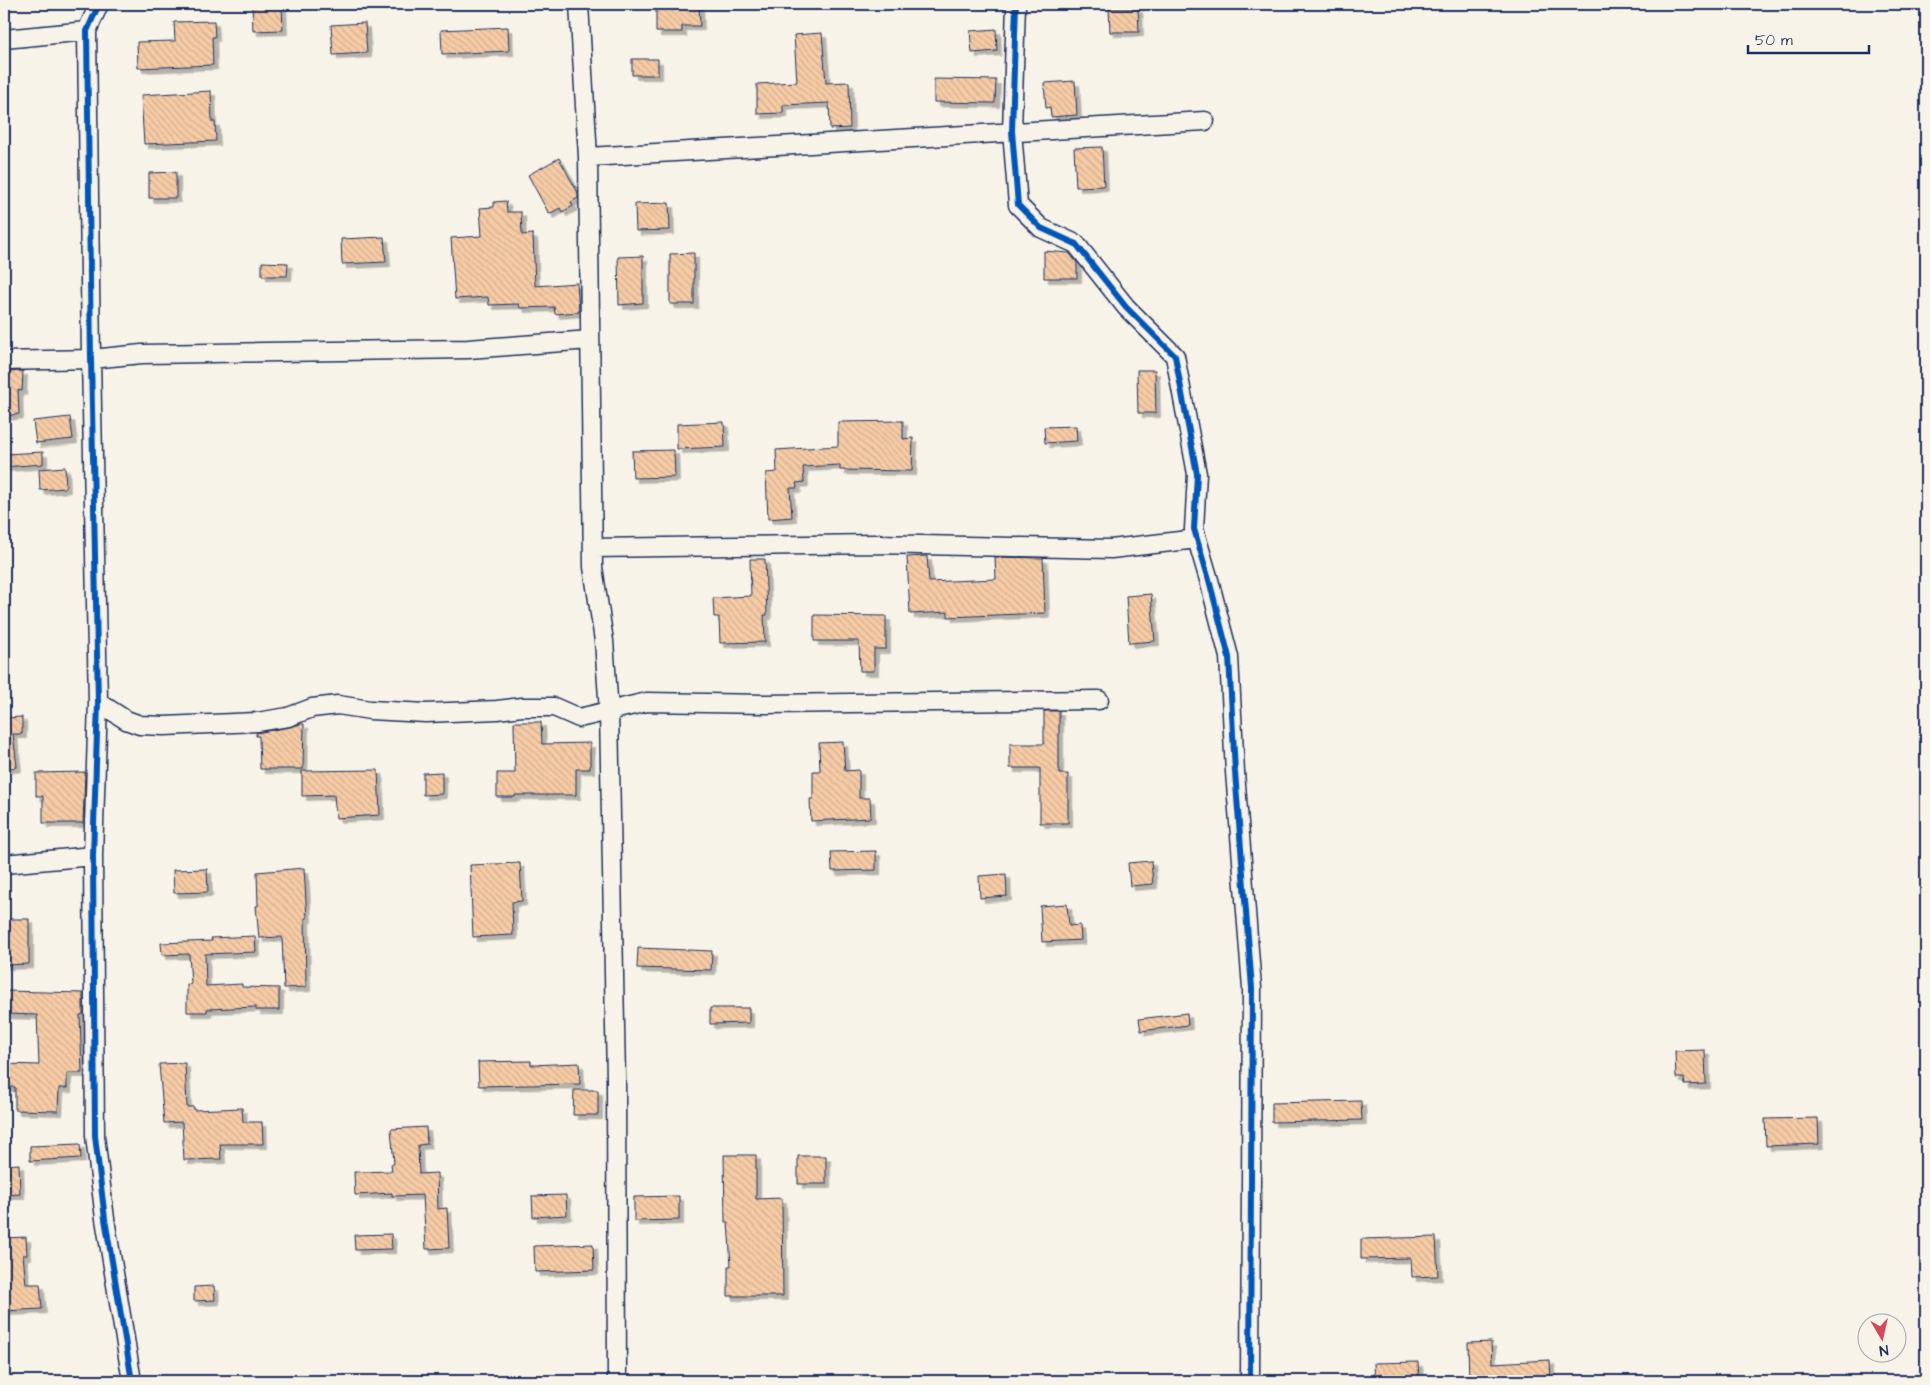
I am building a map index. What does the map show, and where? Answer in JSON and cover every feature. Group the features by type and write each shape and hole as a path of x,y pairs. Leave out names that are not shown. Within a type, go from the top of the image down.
{"street":[{"path":"99,4 87,31 98,702 93,856 95,1136 105,1219 132,1381"},
{"path":"579,4 588,156 592,548 604,641 609,712 616,1089 617,1381"},
{"path":"1016,4 1012,131 1018,205 1041,228 1076,244 1126,308 1175,356 1197,474 1194,529 1229,657 1234,772 1252,988 1250,1381"},
{"path":"4,38 87,31"},
{"path":"588,156 1205,121"},
{"path":"4,361 91,359 142,354 468,349 590,340"},
{"path":"592,548 875,544 1111,549 1197,539"},
{"path":"98,702 126,720 140,725 164,726 257,722 288,717 312,708 338,706 426,713 554,707 579,718 647,702 766,704 1099,700"},
{"path":"4,864 93,856"}],"building":[{"path":"252,4 269,4 270,7 282,6 283,30 253,31"},
{"path":"656,4 699,4 700,26 682,26 682,32 656,32"},
{"path":"1109,8 1138,8 1139,32 1110,32"},
{"path":"214,21 215,37 212,37 213,65 138,68 137,42 175,41 174,22"},
{"path":"365,23 367,53 333,55 331,25"},
{"path":"508,27 509,51 442,54 441,30"},
{"path":"996,29 997,51 972,53 970,31"},
{"path":"822,33 826,83 849,82 850,128 830,129 829,103 783,105 783,113 757,114 757,84 797,82 794,35"},
{"path":"632,59 658,59 658,75 632,75"},
{"path":"934,79 996,80 995,103 934,102"},
{"path":"1075,81 1077,115 1051,117 1050,107 1046,108 1044,83"},
{"path":"211,91 212,122 215,122 216,141 144,144 141,95"},
{"path":"1102,147 1104,186 1076,187 1074,148"},
{"path":"559,158 578,193 578,198 571,202 573,206 562,212 560,208 549,214 528,175"},
{"path":"176,172 176,198 149,198 149,173"},
{"path":"506,201 507,212 521,212 522,235 533,234 535,286 577,283 579,312 555,314 554,307 520,308 519,304 489,305 488,297 455,299 451,238 482,236 480,208 494,207 494,202"},
{"path":"669,203 670,230 636,231 635,204"},
{"path":"384,237 386,262 342,264 341,239"},
{"path":"1044,251 1069,253 1077,263 1077,278 1044,278"},
{"path":"694,253 694,304 670,304 670,254"},
{"path":"643,256 643,303 619,305 618,257"},
{"path":"262,262 288,263 287,276 262,276"},
{"path":"1137,370 1155,370 1156,413 1138,413"},
{"path":"23,371 22,391 18,390 19,414 4,416 6,372"},
{"path":"70,417 73,439 36,443 33,421"},
{"path":"903,421 903,439 913,438 912,471 840,470 840,465 803,467 804,482 796,483 797,488 790,488 792,517 768,519 766,473 777,472 776,450 838,446 838,422"},
{"path":"724,422 725,447 677,449 677,424"},
{"path":"1076,426 1077,441 1045,443 1044,427"},
{"path":"674,450 675,477 633,478 632,451"},
{"path":"43,452 43,464 4,467 4,454"},
{"path":"65,467 66,488 40,490 39,469"},
{"path":"927,556 929,582 996,579 995,557 1043,558 1045,613 948,617 948,612 910,614 907,557"},
{"path":"750,559 765,559 767,615 764,615 765,642 720,643 719,617 714,617 713,598 751,596"},
{"path":"1151,594 1155,641 1129,643 1126,596"},
{"path":"814,615 886,616 886,649 874,649 874,671 860,671 859,641 814,641"},
{"path":"1044,711 1059,711 1059,774 1068,774 1068,823 1040,823 1040,768 1010,768 1010,744 1044,744"},
{"path":"22,717 22,734 13,734 17,767 4,769 4,718"},
{"path":"514,722 541,722 542,744 590,743 590,769 576,769 576,795 515,795 515,797 497,797 497,773 515,773"},
{"path":"304,724 303,769 260,769 259,736 256,736 256,733"},
{"path":"843,742 845,771 859,770 859,798 870,798 871,818 811,821 810,799 813,799 813,771 820,771 819,743"},
{"path":"378,770 380,815 336,818 334,795 302,796 302,771"},
{"path":"85,772 83,823 43,823 43,796 36,796 36,773"},
{"path":"442,772 442,794 423,795 423,773"},
{"path":"876,851 876,870 832,871 831,852"},
{"path":"1151,861 1153,884 1130,886 1128,863"},
{"path":"520,863 522,901 512,902 513,935 473,937 470,865"},
{"path":"304,868 307,918 305,918 306,987 284,988 282,937 259,938 256,906 258,906 257,872"},
{"path":"207,869 208,892 174,893 173,870"},
{"path":"1006,874 1007,896 980,898 979,876"},
{"path":"1067,904 1069,926 1080,925 1081,940 1042,942 1040,906"},
{"path":"4,919 29,919 29,964 4,965"},
{"path":"255,936 256,952 205,954 206,986 242,984 242,987 279,988 279,1010 256,1010 256,1007 207,1009 207,1012 187,1012 187,985 191,984 189,954 162,955 161,943 212,941 211,938"},
{"path":"638,948 712,951 711,970 637,968"},
{"path":"5,991 83,993 83,1014 80,1015 82,1073 67,1073 67,1088 59,1088 58,1111 15,1110 15,1087 4,1087 4,1064 39,1065 37,1015 5,1014"},
{"path":"710,1008 749,1008 749,1023 710,1024"},
{"path":"1187,1013 1188,1025 1141,1031 1139,1019"},
{"path":"1705,1050 1706,1084 1685,1085 1684,1078 1676,1078 1675,1051"},
{"path":"531,1061 531,1065 579,1063 580,1084 479,1086 478,1062"},
{"path":"185,1063 187,1107 194,1107 194,1110 242,1108 243,1122 262,1122 263,1144 220,1144 221,1159 184,1160 182,1122 164,1123 159,1064"},
{"path":"574,1090 598,1090 598,1115 573,1115"},
{"path":"1361,1101 1362,1120 1272,1122 1272,1103"},
{"path":"1818,1118 1819,1144 1766,1146 1765,1119"},
{"path":"426,1127 427,1144 418,1145 419,1174 437,1173 438,1209 447,1208 449,1248 426,1249 423,1195 392,1196 392,1193 355,1195 354,1172 392,1171 391,1164 394,1164 391,1129"},
{"path":"80,1144 81,1158 30,1161 30,1146"},
{"path":"724,1155 756,1155 756,1199 782,1198 783,1296 728,1296 728,1266 731,1266 728,1222 725,1222"},
{"path":"798,1156 826,1156 826,1184 798,1184"},
{"path":"19,1164 20,1194 4,1195 4,1165"},
{"path":"566,1195 567,1215 533,1217 532,1196"},
{"path":"679,1196 679,1220 634,1221 634,1197"},
{"path":"391,1234 392,1249 355,1250 354,1235"},
{"path":"26,1237 27,1255 23,1255 26,1284 40,1284 42,1309 4,1311 4,1238"},
{"path":"1436,1237 1438,1276 1412,1277 1411,1258 1361,1259 1361,1239"},
{"path":"593,1244 594,1270 535,1272 534,1246"},
{"path":"214,1286 215,1300 194,1301 194,1287"},
{"path":"1491,1342 1492,1363 1550,1360 1551,1381 1469,1381 1468,1343"},
{"path":"1418,1362 1419,1381 1375,1381 1374,1363"}],"cycle path":[{"path":"99,4 87,31 98,702 93,856 95,1136 105,1219 132,1381"},
{"path":"1016,4 1012,131 1018,205 1041,228 1076,244 1126,307 1175,356 1197,474 1194,529 1229,657 1235,772 1252,988 1250,1381"}]}
